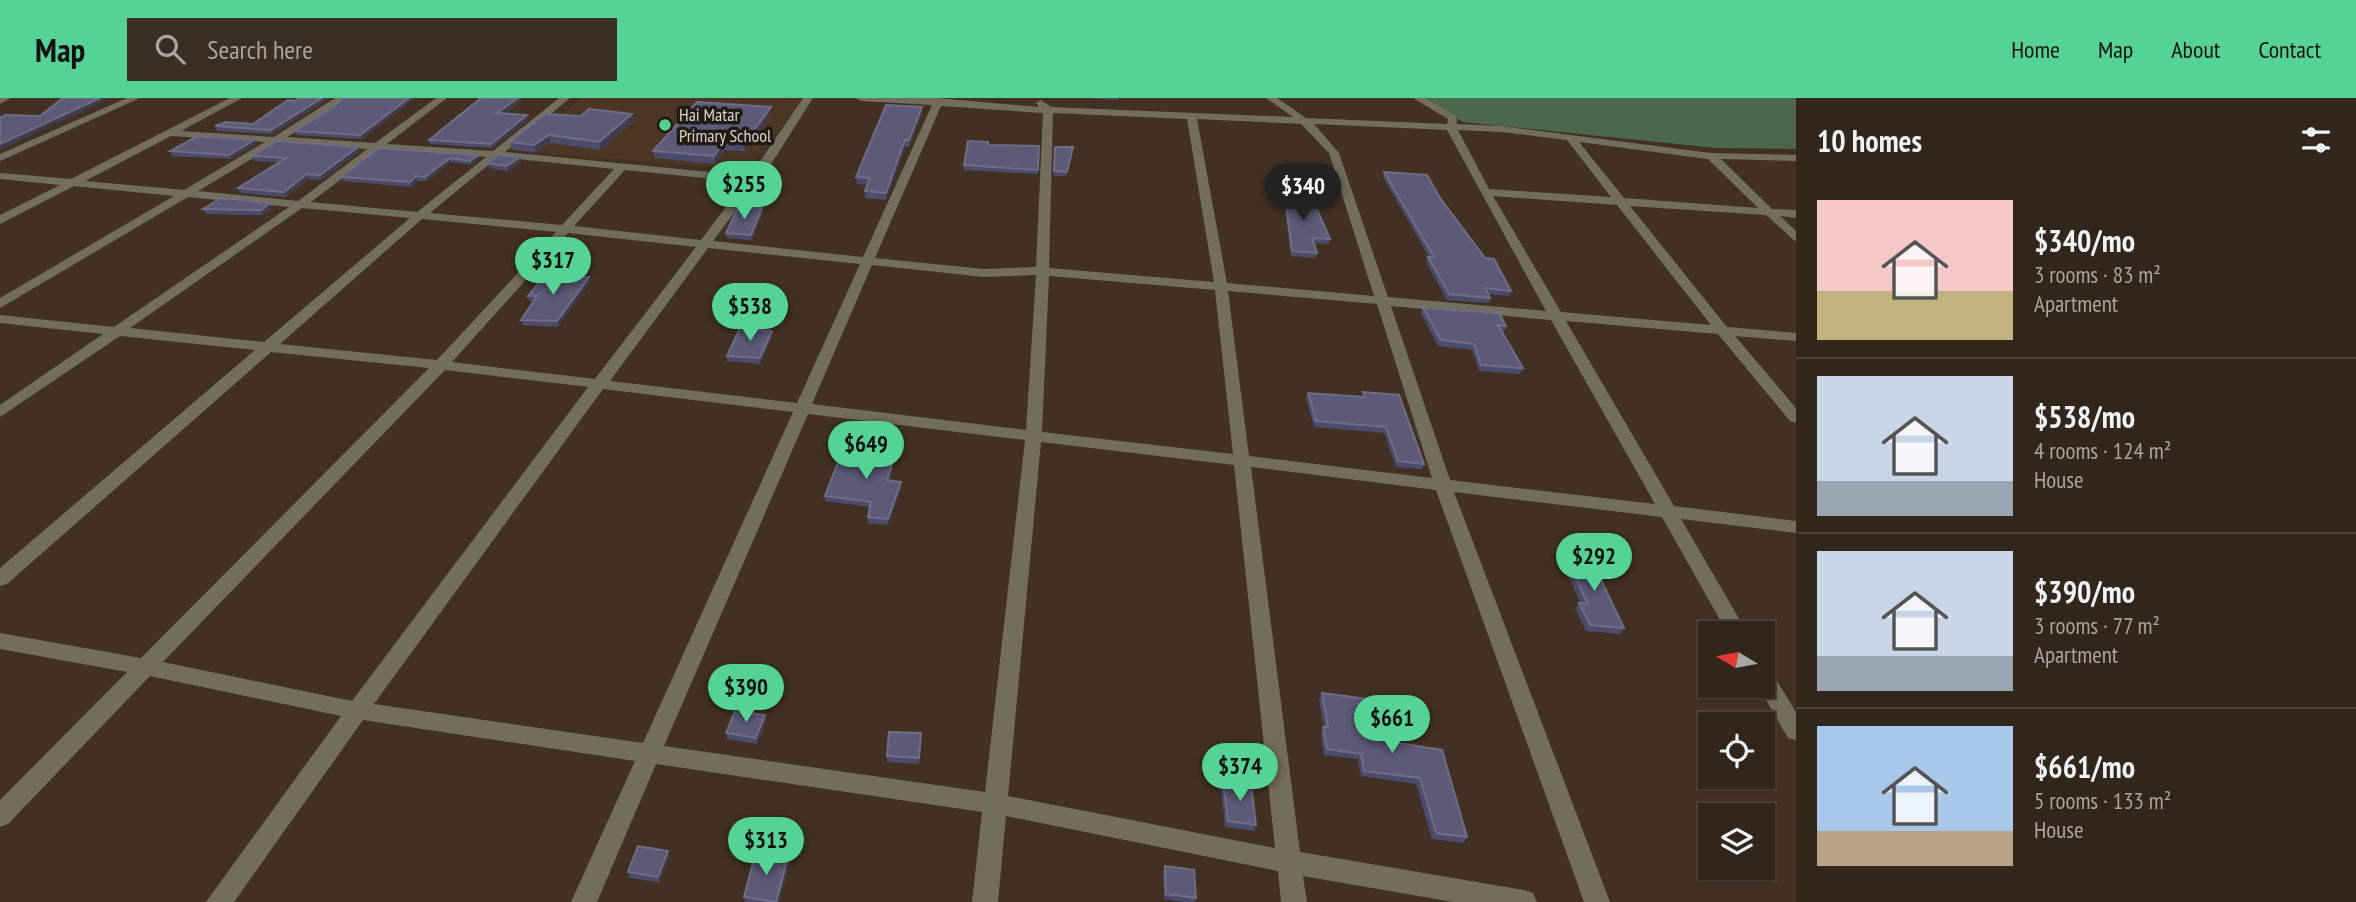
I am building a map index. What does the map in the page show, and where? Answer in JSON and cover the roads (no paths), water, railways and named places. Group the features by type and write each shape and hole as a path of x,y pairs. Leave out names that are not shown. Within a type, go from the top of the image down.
{"street":[{"path":"0,101 6,98"},
{"path":"0,158 135,98"},
{"path":"0,220 237,98"},
{"path":"0,304 331,107 340,98"},
{"path":"0,412 299,205 442,98"},
{"path":"0,579 419,216 565,98"},
{"path":"219,902 482,538 754,180 808,98"},
{"path":"861,98 1048,110 1500,129 1711,156 1796,158"},
{"path":"985,902 1033,438 1048,110 1035,98"},
{"path":"1271,98 1304,119 1322,135 1334,153 1441,482 1597,902"},
{"path":"1418,98 1453,118 1451,127 1485,192 1730,621"},
{"path":"584,902 800,409 869,262 934,101"},
{"path":"1191,114 1221,286 1294,902"},
{"path":"169,134 496,154 754,180"},
{"path":"1570,138 1722,330 1796,418"},
{"path":"1711,156 1796,238"},
{"path":"0,816 441,365 621,168"},
{"path":"0,176 565,229 984,273 1041,271 1796,337"},
{"path":"1485,192 1796,214"},
{"path":"0,319 441,365 1033,438 1241,458 1796,527"},
{"path":"0,641 146,667 359,711 997,804 1290,862 1524,902"},
{"path":"1775,696 1796,731"}],"place":[{"name":"Hai Matar Primary School","path":"665,125"}]}
